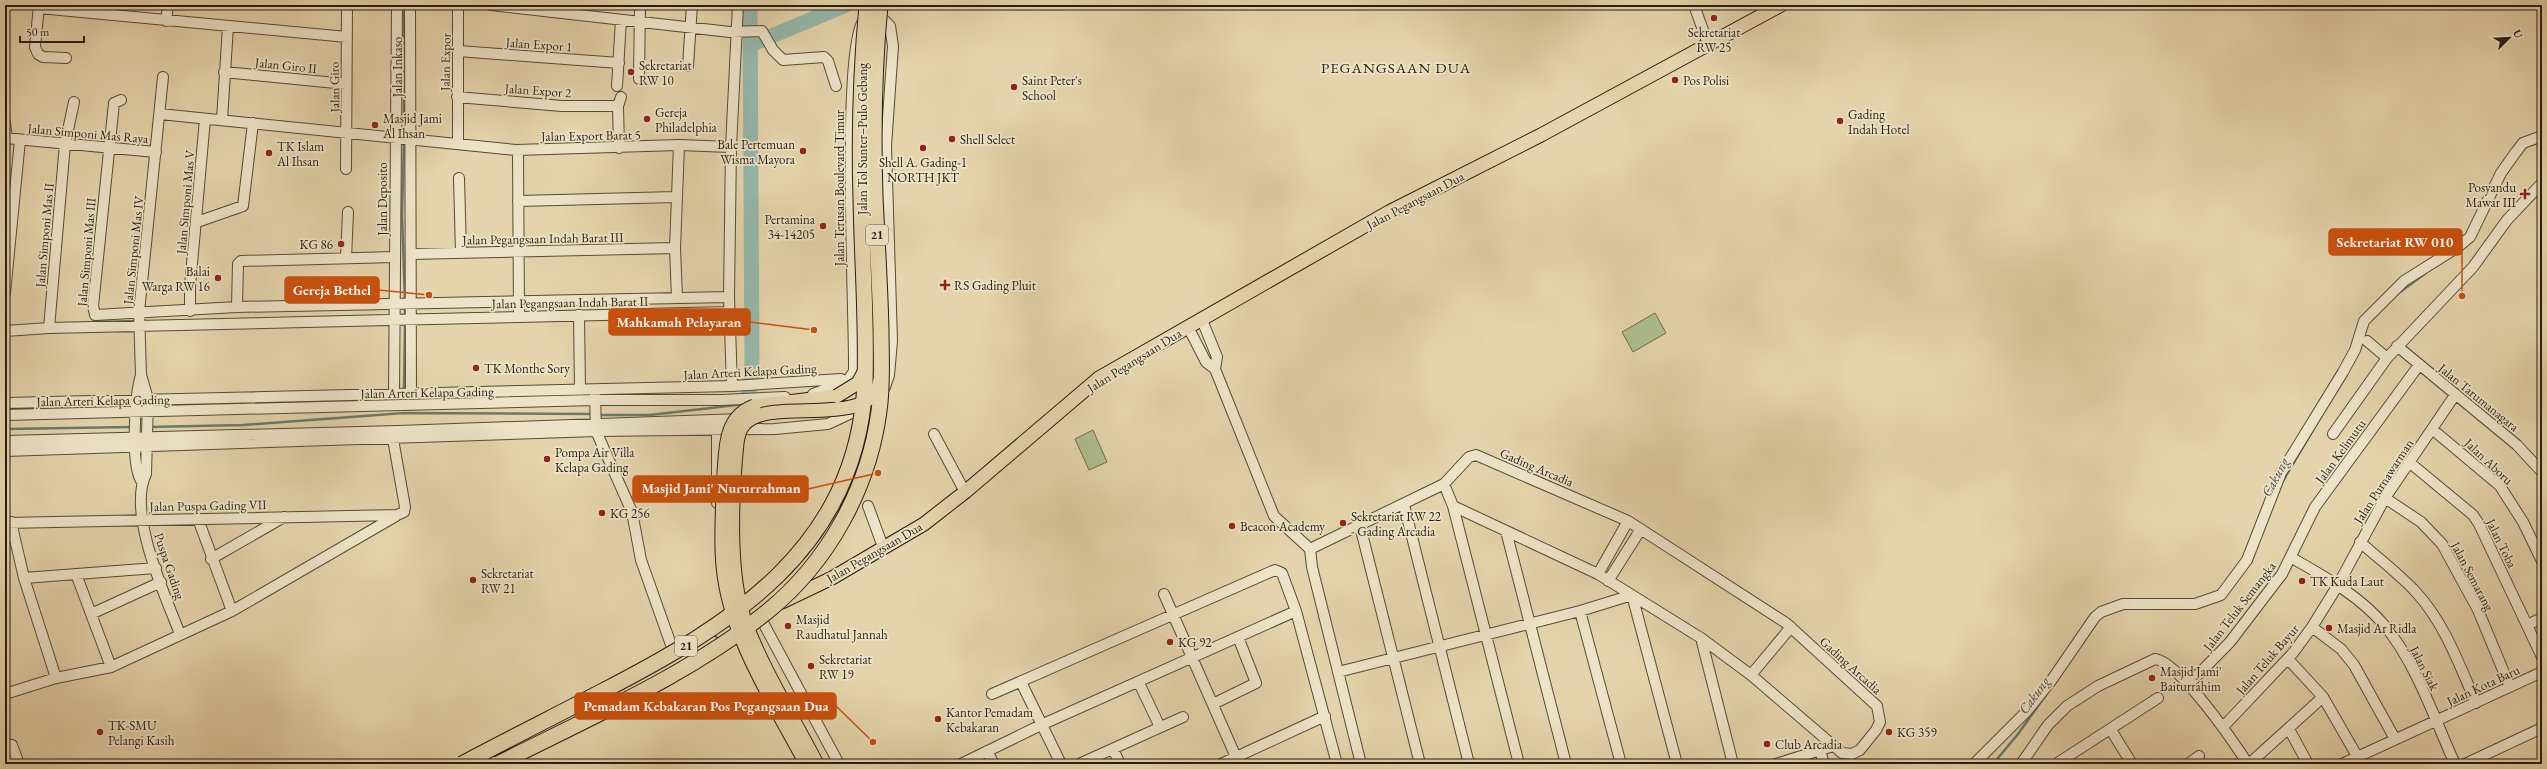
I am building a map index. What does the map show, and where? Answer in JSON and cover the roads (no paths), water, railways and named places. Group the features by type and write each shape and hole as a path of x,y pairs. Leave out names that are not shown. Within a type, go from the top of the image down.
{"highway":[{"name":"Jalan Tol Sunter–Pulo Gebang","path":"462,764 651,666 716,627 776,579 802,550 825,516 850,460 859,423 864,385 866,338 860,137 867,9"},
{"name":"Jalan Tol Sunter–Pulo Gebang","path":"498,764 665,678 744,630 777,603 803,578 822,553 846,513 867,464 876,428 881,396 880,308 874,132 882,12"}],"main road":[{"path":"817,764 754,643 744,617 734,566 736,443 743,425 758,416 773,413 844,409 858,405 871,397 880,382 882,324 876,157 882,12 886,5"},
{"name":"Jalan Pegangsaan Dua","path":"490,764 733,632 754,618 832,578 924,524 965,492 1099,378 1188,327 1230,305 1389,212 1541,135 1781,5"},
{"path":"806,764 735,622 722,561 726,445 734,420 748,408 837,396 855,387 864,373 866,356 861,160 867,9"},
{"path":"733,632 800,764"}],"street":[{"path":"166,21 168,5"},
{"name":"Jalan Giro","path":"346,169 347,5"},
{"name":"Jalan Deposito","path":"397,5 402,187 395,257 403,304 403,392"},
{"name":"Jalan Inkaso","path":"403,392 403,304 411,254 402,187 401,139 410,5"},
{"name":"Jalan Expor","path":"458,5 458,144"},
{"path":"491,5 738,32 762,31 769,43 783,60 824,57 828,61 836,86"},
{"path":"639,79 640,5"},
{"path":"688,66 692,5"},
{"path":"735,386 729,297 731,147 738,32 738,5"},
{"path":"1694,5 1708,44"},
{"path":"66,58 43,57 38,54 35,47 39,7 166,21 346,37"},
{"name":"Jalan Terusan Boulevard Timur","path":"847,382 854,371 850,192 854,66 857,32 867,9"},
{"path":"5,451 147,439 398,432 596,422 719,427 746,431 828,424 866,407 881,394 889,375 892,341 886,146 893,42 890,26 882,12"},
{"path":"617,86 621,20"},
{"path":"222,120 228,26"},
{"name":"Jalan Expor 1","path":"458,51 619,63"},
{"name":"Jalan Giro II","path":"224,72 346,84"},
{"name":"Jalan Simponi Mas Raya","path":"6,138 156,152 163,77"},
{"name":"Jalan Expor 2","path":"457,97 562,106 620,102 619,148"},
{"path":"109,147 117,101"},
{"name":"Jalan Simponi Mas II","path":"49,328 65,144 74,102"},
{"path":"160,114 253,123 243,206 197,222"},
{"name":"Jalan Simponi Mas V","path":"190,311 205,119"},
{"path":"5,123 6,138"},
{"name":"Jalan Export Barat 5","path":"253,123 518,150 679,145 731,147"},
{"path":"1974,764 2027,711 2051,681 2095,617 2101,612 2123,604 2195,604 2221,595 2247,560 2281,473 2344,372 2355,350 2364,320 2404,281 2470,237 2501,173 2523,143 2542,136"},
{"path":"5,293 20,140"},
{"path":"677,298 675,248 679,145"},
{"name":"Jalan Simponi Mas III","path":"109,147 93,312 95,315 101,315 139,312"},
{"path":"518,150 518,315"},
{"name":"Jalan Simponi Mas IV","path":"147,439 148,399 141,375 139,312 156,152"},
{"path":"459,178 461,253"},
{"path":"2333,434 2387,358 2473,267 2507,220 2542,183"},
{"path":"518,201 676,197"},
{"path":"346,258 348,212"},
{"name":"Jalan Pegangsaan Indah Barat III","path":"411,254 675,248"},
{"path":"237,307 238,264 241,261 395,257"},
{"name":"Jalan Pegangsaan Indah Barat II","path":"139,312 190,311 237,307 729,297"},
{"path":"852,299 891,298"},
{"name":"Jalan Pegangsaan Indah Barat II","path":"5,331 49,328 139,327 518,315 729,312"},
{"path":"579,314 580,390"},
{"path":"1205,318 1217,357 1215,369"},
{"path":"1188,327 1206,362 1215,369 1274,516 1283,526 1301,538 1310,549 1312,567 1361,764"},
{"path":"2367,341 2387,358"},
{"name":"Jalan Tarumanagara","path":"2397,346 2516,445 2542,472"},
{"name":"Jalan Kelimutu","path":"2292,558 2315,507 2419,365"},
{"name":"Jalan Simponi Mas IV","path":"136,440 136,398 141,375"},
{"name":"Jalan Arteri Kelapa Gading","path":"5,415 135,418 398,405 410,406 841,379 847,382"},
{"path":"847,382 866,407"},
{"name":"Jalan Arteri Kelapa Gading","path":"5,403 136,398 148,399 403,392 580,390 595,395 731,400 822,392 847,382"},
{"path":"595,395 596,422 632,512 640,560 677,662"},
{"name":"Jalan Purnawarman","path":"2338,585 2385,498 2455,395"},
{"path":"719,427 767,417 828,415 842,417"},
{"path":"147,439 393,439 596,422"},
{"path":"719,427 716,548 721,587 733,632"},
{"name":"Jalan Aboru","path":"2432,429 2500,486 2523,522 2542,561"},
{"path":"934,434 965,492"},
{"name":"Puspa Gading","path":"147,439 146,474 142,482 141,519 156,568 180,634"},
{"path":"5,694 56,678 111,667 232,611 404,512 405,506 393,439"},
{"path":"5,441 136,440"},
{"name":"Puspa Gading","path":"136,440 137,476 142,482"},
{"name":"Gading Arcadia","path":"1310,549 1404,505 1444,484 1469,457 1476,455 1628,521 1791,627 1877,706 1880,722 1876,730 1860,750 1847,753 1833,746 1751,675 1701,638 1598,574 1453,506"},
{"name":"Jalan Toba","path":"2409,462 2473,515 2542,657"},
{"path":"1444,484 1453,506 1519,764"},
{"name":"Jalan Semarang","path":"2385,498 2421,522 2442,544 2478,610 2510,687"},
{"path":"1404,505 1468,764"},
{"path":"868,506 883,547"},
{"name":"Jalan Puspa Gading VII","path":"8,523 141,519 397,516"},
{"path":"211,559 285,517"},
{"path":"198,519 211,559 232,611"},
{"path":"1598,574 1628,521"},
{"path":"8,523 56,678"},
{"path":"1360,526 1392,658 1420,764"},
{"path":"1608,581 1641,529"},
{"path":"1506,531 1531,623 1566,764"},
{"path":"2360,542 2414,591 2428,607 2445,633 2476,702"},
{"name":"Jalan Siak","path":"2292,558 2338,585 2375,615 2398,645 2455,764"},
{"name":"Jalan Teluk Semangka","path":"2188,686 2242,628 2292,558"},
{"path":"24,578 156,568"},
{"path":"992,694 1275,570 1282,573 1296,611 1337,764"},
{"path":"76,574 111,667"},
{"path":"91,614 161,582"},
{"name":"Jalan Teluk Bayur","path":"2223,728 2288,659 2312,626 2338,585"},
{"path":"1164,594 1238,761"},
{"path":"1338,672 1580,611 1632,595 1677,764"},
{"path":"961,764 1041,725 1139,683 1296,611"},
{"path":"1580,611 1620,764"},
{"path":"754,618 839,764"},
{"path":"2527,625 2542,618"},
{"path":"2312,626 2341,649 2354,665 2395,739"},
{"path":"1751,675 1791,627"},
{"path":"1213,704 1256,683 1238,637"},
{"path":"1701,638 1733,764"},
{"path":"2021,764 2048,725 2067,706 2098,686 2147,661 2155,659 2163,660 2188,686 2223,728 2248,764 2289,729 2323,696"},
{"path":"2288,659 2323,696 2357,756"},
{"name":"Jalan Kota Baru","path":"2342,764 2542,672"},
{"path":"1021,682 1061,764"},
{"path":"1139,683 1160,727"},
{"path":"2056,764 2111,730 2158,698"},
{"path":"1221,764 1238,761 1325,716"},
{"path":"1079,764 1183,717"},
{"path":"2465,764 2542,728"},
{"path":"2289,729 2308,764"},
{"path":"2111,730 2132,764"},
{"path":"5,744 12,745 19,764"},
{"path":"1776,764 1833,746"},
{"path":"1113,748 1120,764"},
{"path":"1820,750 1824,764"},
{"path":"988,751 994,764"},
{"path":"2188,764 2199,756"},
{"path":"5,758 8,764"}],"waterway":[{"path":"404,5 404,136"},
{"path":"745,413 752,374 750,5"},
{"path":"750,45 846,5"},
{"path":"404,141 402,215 405,300"},
{"name":"Cakung","path":"2396,295 2426,273"},
{"path":"405,305 405,316"},
{"path":"404,390 405,321"},
{"path":"599,415 650,415 745,404"},
{"path":"149,427 244,425 404,413 594,414"},
{"path":"5,429 132,427"},
{"name":"Cakung","path":"2283,481 2313,430"},
{"name":"Cakung","path":"1993,764 2018,734 2046,695"}],"place":[{"name":"Sekretariat RW 25","path":"1714,18"},
{"name":"Sekretariat RW 10","path":"631,72"},
{"name":"Pos Polisi","path":"1675,80"},
{"name":"Saint Peter's School","path":"1014,87"},
{"name":"Gereja Philadelphia","path":"647,119"},
{"name":"Gading Indah Hotel","path":"1840,121"},
{"name":"Masjid Jami Al Ihsan","path":"375,125"},
{"name":"Shell Select","path":"952,139"},
{"name":"Shell A. Gading-1 NORTH JKT","path":"923,148"},
{"name":"Bale Pertemuan Wisma Mayora","path":"803,151"},
{"name":"TK Islam Al Ihsan","path":"269,153"},
{"name":"Posyandu Mawar III","path":"2525,194"},
{"name":"Pertamina 34-14205","path":"823,226"},
{"name":"KG 86","path":"341,244"},
{"name":"Balai Warga RW 16","path":"218,278"},
{"name":"RS Gading Pluit","path":"945,285"},
{"name":"Gereja Bethel","path":"429,295"},
{"name":"Sekretariat RW 010","path":"2462,296"},
{"name":"Mahkamah Pelayaran","path":"814,330"},
{"name":"TK Monthe Sory","path":"476,368"},
{"name":"Pompa Air Villa Kelapa Gading","path":"547,459"},
{"name":"Masjid Jami' Nururrahman","path":"878,473"},
{"name":"KG 256","path":"602,513"},
{"name":"Sekretariat RW 22 - Gading Arcadia","path":"1343,523"},
{"name":"Beacon Academy","path":"1232,526"},
{"name":"Sekretariat RW 21","path":"473,580"},
{"name":"TK Kuda Laut","path":"2302,581"},
{"name":"Masjid Raudhatul Jannah","path":"788,626"},
{"name":"Masjid Ar Ridla","path":"2329,628"},
{"name":"KG 92","path":"1170,642"},
{"name":"Sekretariat RW 19","path":"811,666"},
{"name":"Masjid Jami' Baiturrahim","path":"2152,678"},
{"name":"Kantor Pemadam Kebakaran","path":"938,719"},
{"name":"TK-SMU Pelangi Kasih","path":"100,732"},
{"name":"KG 359","path":"1889,732"},
{"name":"Pemadam Kebakaran Pos Pegangsaan Dua","path":"873,742"},
{"name":"Club Arcadia","path":"1767,744"}],"district":[{"name":"PEGANGSAAN DUA","path":"1396,68"}]}
